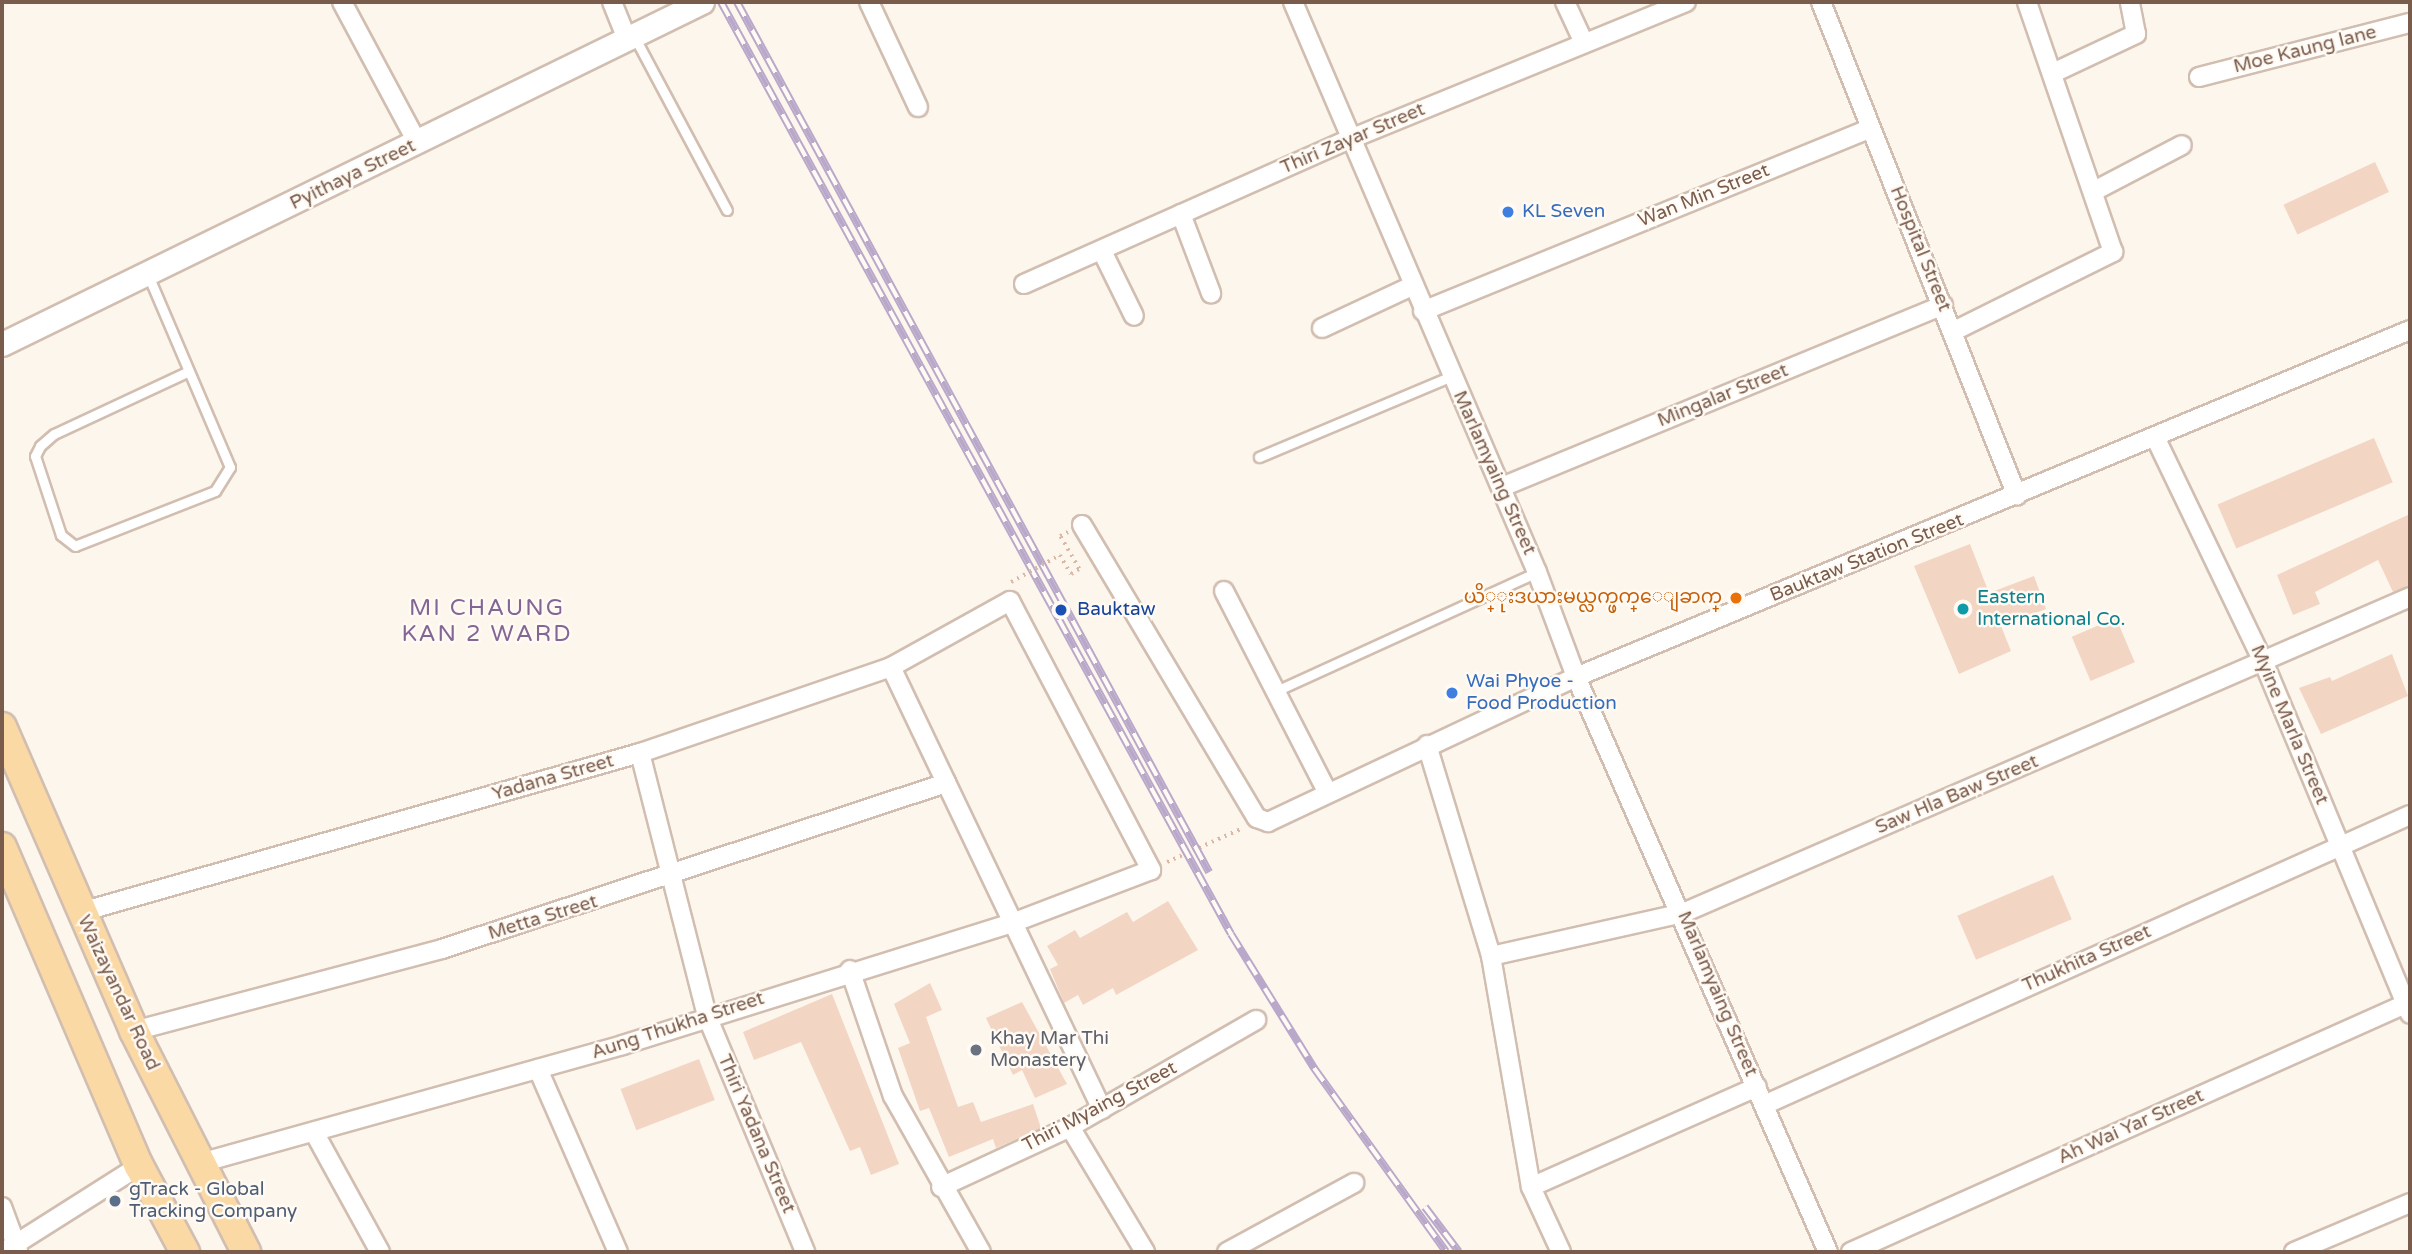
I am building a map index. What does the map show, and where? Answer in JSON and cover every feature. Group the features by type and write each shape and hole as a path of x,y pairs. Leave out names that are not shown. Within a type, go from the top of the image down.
{"main road":[{"name":"Waizayandar Road","path":"2,727 80,912 134,1031 199,1163 236,1249"},
{"path":"2,847 139,1166 185,1252"}],"street":[{"path":"342,2 418,144"},
{"path":"612,2 631,38"},
{"name":"Pyithaya Street","path":"2,344 418,144 702,2"},
{"path":"869,2 918,107"},
{"name":"Marlamyaing Street","path":"1293,2 1410,287 1423,310 1502,488 1576,677 1683,913 1828,1252"},
{"path":"1565,2 1584,43"},
{"name":"Thiri Zayar Street","path":"1024,284 1348,140 1686,2"},
{"name":"Hospital Street","path":"1821,2 1869,129 1954,331 2017,496"},
{"path":"1954,331 2106,260 2113,252 2111,239 2027,2"},
{"path":"2053,73 2136,34 2130,2"},
{"name":"Moe Kaung lane","path":"2199,76 2410,23"},
{"name":"Wan Min Street","path":"1423,310 1869,129"},
{"path":"2094,191 2182,145"},
{"path":"1181,215 1211,293"},
{"path":"1102,251 1134,316"},
{"path":"1322,328 1410,287"},
{"name":"Mingalar Street","path":"1502,488 1943,305"},
{"name":"Bauktaw Station Street","path":"1262,822 1576,677 2156,439 2410,330"},
{"name":"Myine Marla Street","path":"2156,439 2264,663 2409,1007"},
{"path":"1082,525 1262,822"},
{"path":"1223,591 1327,791"},
{"name":"Saw Hla Baw Street","path":"1491,956 1683,913 2264,663 2410,597"},
{"name":"Yadana Street","path":"80,912 640,753 891,667 1010,601 1151,870"},
{"path":"891,667 1102,1109"},
{"path":"1427,746 1491,956 1531,1187 1561,1252"},
{"name":"Thiri Yadana Street","path":"640,753 667,879 707,1016 805,1252"},
{"name":"Metta Street","path":"134,1031 443,949 667,879 946,783"},
{"name":"Thukhita Street","path":"1764,1105 2410,815"},
{"name":"Aung Thukha Street","path":"199,1163 538,1069 850,970 1012,923 1151,870"},
{"path":"850,970 893,1096 941,1187 981,1252"},
{"name":"Ah Wai Yar Street","path":"1851,1252 2409,1007"},
{"name":"Thiri Myaing Street","path":"941,1187 1070,1127 1256,1020"},
{"path":"538,1069 618,1252"},
{"path":"1531,1187 1757,1087"},
{"path":"1070,1127 1146,1252"},
{"path":"314,1132 380,1252"},
{"path":"2,1207 12,1249 139,1166"},
{"path":"1227,1252 1354,1184"},
{"path":"2294,1252 2410,1203"}],"lane":[{"path":"631,38 727,210"},
{"path":"148,274 187,372 230,467 215,491 75,546 61,535 35,456 40,446 54,434 187,372"},
{"path":"1259,457 1452,376"},
{"path":"1276,691 1537,572"}],"path":[{"path":"1011,582 1060,555 1071,574 1079,569 1060,536 1082,525"},
{"path":"1151,870 1262,822"}],"building":[{"path":"2375,162 2389,192 2297,235 2283,205"},
{"path":"2374,438 2393,482 2236,549 2218,504"},
{"path":"2410,514 2410,586 2393,592 2378,560 2315,592 2320,604 2293,615 2277,575"},
{"name":"Eastern International Co.","path":"1970,544 1989,593 2034,576 2046,609 2001,626 2011,651 1959,674 1914,566"},
{"path":"2116,618 2135,662 2091,681 2072,637"},
{"path":"2392,654 2408,696 2321,734 2299,688 2330,677 2332,681"},
{"path":"2053,875 2072,919 1976,960 1957,916"},
{"path":"1168,901 1198,950 1116,995 1113,988 1083,1005 1078,995 1064,1003 1050,969 1058,965 1047,946 1075,930 1080,938 1127,912 1133,922"},
{"path":"930,983 942,1010 926,1017 958,1107 973,1102 981,1122 1033,1104 1041,1128 996,1148 993,1139 949,1157 929,1108 920,1111 898,1048 910,1043 894,1004"},
{"path":"832,994 899,1164 871,1175 860,1147 850,1151 801,1042 754,1060 743,1032"},
{"path":"1022,1002 1067,1084 1035,1098 1022,1070 1013,1075 986,1018"},
{"path":"699,1059 715,1100 636,1130 621,1089"}],"railway":[{"path":"721,2 1231,934 1314,1068 1446,1252"},
{"path":"737,2 1209,872"},
{"path":"1425,1207 1459,1252"}],"place":[{"name":"KL Seven","path":"1508,212"},
{"name":"ယိ္ုးဒယားမယ္လက္ဖက္ေျခာက္","path":"1736,598"},
{"name":"Eastern International Co.","path":"1963,609"},
{"name":"Bauktaw","path":"1061,610"},
{"name":"Wai Phyoe - Food Production","path":"1452,693"},
{"name":"Khay Mar Thi Monastery","path":"976,1050"},
{"name":"gTrack - Global Tracking Company","path":"115,1201"}],"district":[{"name":"MI CHAUNG KAN 2 WARD","path":"487,621"}]}
